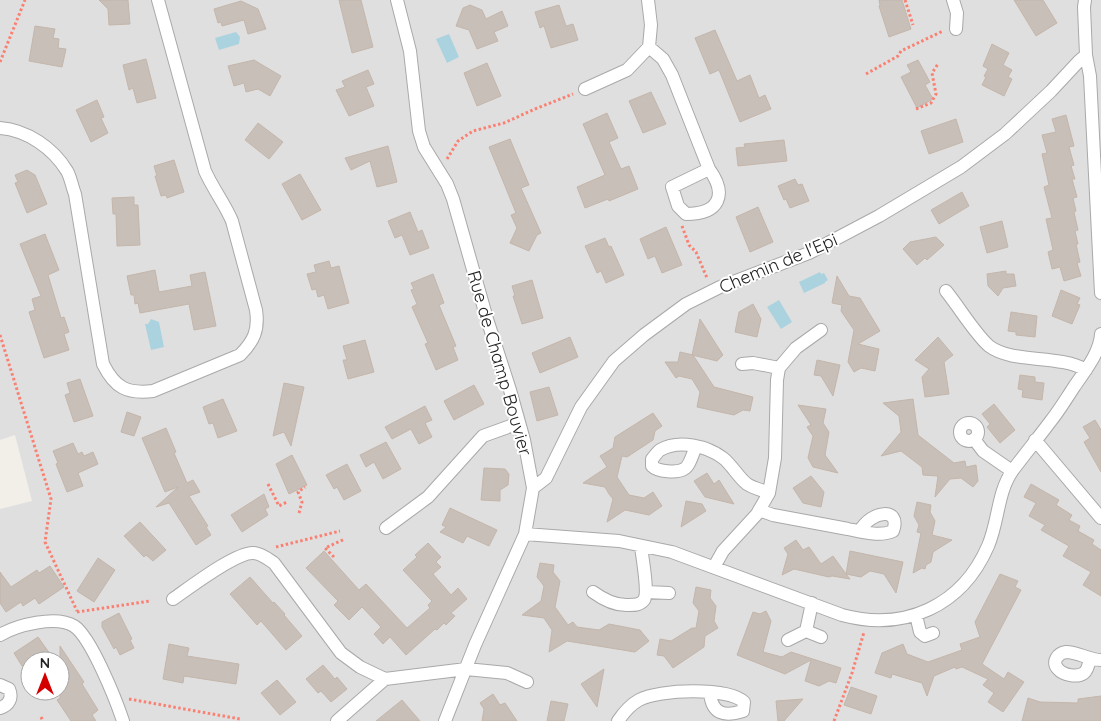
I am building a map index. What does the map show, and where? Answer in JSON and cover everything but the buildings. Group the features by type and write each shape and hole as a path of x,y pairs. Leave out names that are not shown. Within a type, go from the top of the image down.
{"street":[{"path":"0,128 21,132 35,139 55,155 68,172 75,194 103,364 108,375 116,384 126,390 140,393 153,391 240,355 248,347 255,335 258,323 256,310 228,210 212,186 205,171 158,0"},
{"name":"Rue de Champ Bouvier","path":"397,0 410,51 419,131 424,147 447,184 453,199 486,319 510,390 533,488 525,534 445,721"},
{"path":"585,89 627,70 649,48 651,25 648,0"},
{"path":"953,0 957,12 956,29"},
{"path":"1085,0 1086,55 1090,76 1101,293"},
{"path":"649,48 663,59 672,75 709,169"},
{"name":"Chemin de l'Epi","path":"533,488 546,478 582,407 614,361 644,335 686,304 712,291 809,253 879,216 961,167 1005,134 1051,92 1086,55"},
{"path":"946,291 980,336 990,346 1003,353 1071,363 1086,370"},
{"path":"714,567 722,551 759,510 769,493 775,458 779,368 796,348 821,330"},
{"path":"525,534 619,542 672,552 860,620 894,620 916,615 939,605 959,590 975,570 989,545 999,503 1008,476 1051,422 1086,370 1094,355 1101,334"},
{"path":"742,364 753,363 779,368"},
{"path":"386,528 428,497 483,436 519,423"},
{"path":"974,439 983,451 1012,471"},
{"path":"1035,440 1101,518"},
{"path":"696,447 724,459 748,485 769,493"},
{"path":"759,510 773,515 860,531"},
{"path":"593,592 621,606 638,605 644,600 646,592 641,546"},
{"path":"173,598 240,555 252,553 265,557 274,563 341,654 360,667 385,679"},
{"path":"646,592 669,593"},
{"path":"806,631 812,603"},
{"path":"916,615 920,632 924,636 934,633"},
{"path":"0,635 26,624 53,622 73,626 86,640 102,668 123,721"},
{"path":"788,640 806,631 821,637"},
{"path":"337,721 385,679 429,672 466,669 507,673 527,682"},
{"path":"0,684 8,689 11,697 7,704 0,708"},
{"path":"618,721 625,710 640,699 657,694 686,690 710,693"}],"path":[{"path":"0,62 25,0"},
{"path":"905,0 913,25"},
{"path":"866,74 898,56 901,52 942,31 956,29"},
{"path":"916,109 931,103 936,94 932,73 938,64"},
{"path":"443,167 458,141 473,131 504,123 535,108 585,89"},
{"path":"679,218 689,245 696,252 712,291"},
{"path":"0,335 50,499 45,542 78,611"},
{"path":"268,484 280,506 287,502"},
{"path":"299,513 302,502 298,492 305,487"},
{"path":"270,549 340,531"},
{"path":"334,557 325,548 345,539"},
{"path":"72,618 78,611 150,601"},
{"path":"834,721 852,674 865,630"},
{"path":"121,698 240,719"}],"shaded area":[{"path":"0,0 1101,0 1101,721 0,721 0,509 32,501 15,435 0,440"}],"water":[{"path":"236,32 240,37 239,44 219,50 215,38"},
{"path":"449,34 459,57 447,63 436,39"},
{"path":"820,272 821,274 824,273 828,280 804,293 799,282"},
{"path":"779,300 792,322 781,329 767,307"},
{"path":"151,319 159,322 164,347 151,350 145,324 148,324"}]}
